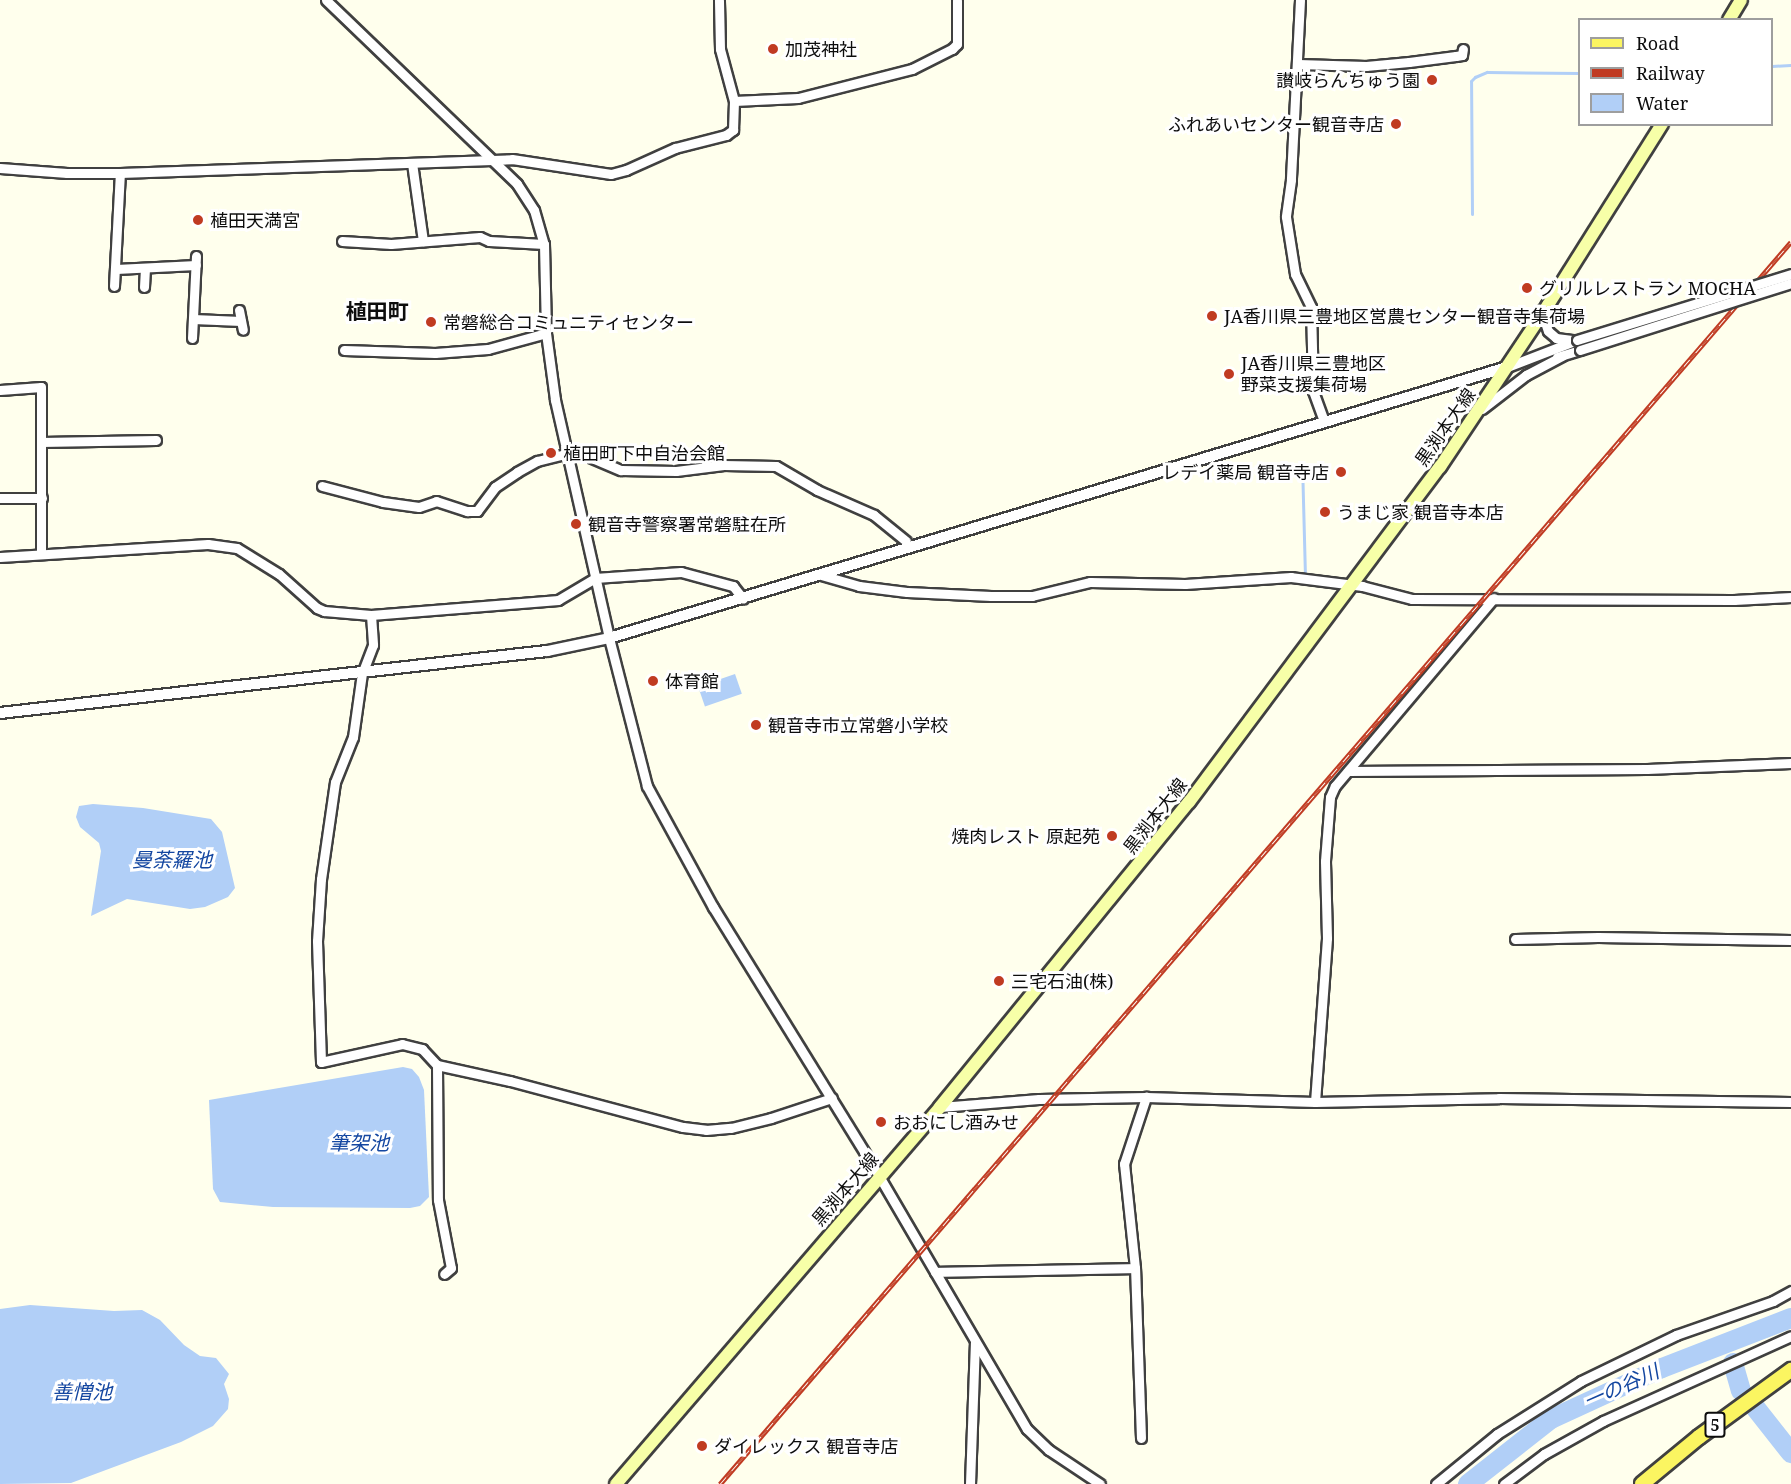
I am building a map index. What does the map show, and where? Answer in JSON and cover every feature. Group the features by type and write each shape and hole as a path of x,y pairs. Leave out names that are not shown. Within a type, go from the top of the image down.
{"main road":[{"path":"1730,18 1742,0"},
{"name":"黒渕本大線","path":"616,1484 940,1107 1189,802 1476,414 1661,126"},
{"name":"5","path":"1642,1484 1699,1437 1791,1370"}],"street":[{"path":"326,0 493,161 527,198 540,223 544,243 546,333 567,454 638,760 657,807 713,907 832,1098 975,1342 1036,1441 1100,1484"},
{"path":"0,168 67,173 120,173 512,159 611,174 626,170 675,148 726,135 733,130 734,101 720,50 719,0"},
{"path":"734,101 798,98 912,69 952,49 957,44 957,0"},
{"path":"1299,0 1298,64 1291,180 1286,217 1295,274 1311,306 1313,391 1324,421"},
{"path":"1298,64 1366,66 1409,63 1456,57 1462,55 1463,49"},
{"path":"412,163 423,241"},
{"path":"114,286 120,173"},
{"path":"342,241 391,244 480,237 489,241 544,243"},
{"path":"116,270 196,261 192,338"},
{"path":"144,287 145,268"},
{"path":"1476,414 1526,375 1578,345 1791,274"},
{"path":"0,713 547,651 609,638 1534,357 1791,283"},
{"path":"1548,305 1545,322 1548,331 1556,338 1578,345"},
{"path":"193,319 242,326 239,310"},
{"path":"344,350 435,353 488,349 546,333"},
{"path":"1527,336 1525,353 1534,357"},
{"path":"1507,367 1562,356"},
{"path":"0,390 41,387 41,554"},
{"path":"41,442 156,440"},
{"path":"322,486 383,502 419,507 436,501 467,511 477,511 495,487 517,472 537,461 567,454 585,455 621,470 676,471 724,465 776,466 817,490 874,515 906,541"},
{"path":"0,498 42,498"},
{"path":"0,557 208,544 237,548 279,574 317,608 324,611 371,615 558,600 595,578 681,572 733,586 743,599"},
{"path":"821,575 869,587 991,596 1032,596 1090,582 1185,584 1291,577 1352,584 1412,600 1494,598 1734,600 1791,597"},
{"path":"1315,1102 1327,938 1325,861 1330,797 1335,786 1494,598"},
{"path":"371,615 373,645 362,673 353,737 335,782 321,879 317,941 321,1062 402,1044 422,1049 437,1065 510,1081 682,1127 706,1130 730,1128 771,1118 832,1098"},
{"path":"1348,771 1647,769 1791,764"},
{"path":"1515,939 1598,937 1791,940"},
{"path":"437,1065 438,1200 451,1268 444,1274"},
{"path":"940,1107 1039,1100 1146,1097 1315,1102 1499,1098 1791,1102"},
{"path":"1141,1438 1135,1268 1124,1164 1146,1097"},
{"path":"935,1272 1135,1268"},
{"path":"1436,1484 1497,1434 1581,1381 1676,1335 1773,1301 1791,1291"},
{"path":"1504,1484 1544,1454 1603,1421 1791,1336"},
{"path":"970,1484 975,1342"}],"water":[{"path":"735,674 742,694 705,707 698,687"},
{"name":"曼荼羅池","path":"93,804 143,808 211,819 222,832 235,888 228,897 205,907 190,909 127,899 91,916 101,851 99,843 80,827 76,817 79,806"},
{"name":"筆架池","path":"403,1067 412,1069 419,1077 424,1090 429,1197 420,1206 410,1208 273,1207 220,1202 213,1189 209,1100"},
{"name":"善憎池","path":"30,1305 114,1311 142,1310 160,1320 184,1345 200,1356 216,1358 229,1374 224,1384 229,1399 228,1409 213,1426 181,1442 71,1483 0,1484 0,1309"}],"waterway":[{"path":"1773,66 1791,65"},
{"path":"1472,214 1471,81 1487,72 1578,73"},
{"path":"1302,462 1305,574"},
{"name":"一の谷川","path":"1468,1484 1551,1419 1662,1368 1791,1318"},
{"path":"1733,1363 1741,1391"},
{"path":"1754,1406 1791,1453"}],"railway":[{"path":"720,1484 1791,242"}],"place":[{"name":"加茂神社","path":"773,49"},
{"name":"讃岐らんちゅう園","path":"1432,80"},
{"name":"ふれあいセンター観音寺店","path":"1396,124"},
{"name":"植田天満宮","path":"198,220"},
{"name":"グリルレストラン MOCHA","path":"1527,288"},
{"name":"JA香川県三豊地区営農センター観音寺集荷場","path":"1212,316"},
{"name":"常磐総合コミュニティセンター","path":"431,322"},
{"name":"JA香川県三豊地区 野菜支援集荷場","path":"1229,374"},
{"name":"植田町下中自治会館","path":"551,453"},
{"name":"レデイ薬局 観音寺店","path":"1341,472"},
{"name":"うまじ家 観音寺本店","path":"1325,512"},
{"name":"観音寺警察署常磐駐在所","path":"576,524"},
{"name":"体育館","path":"653,681"},
{"name":"観音寺市立常磐小学校","path":"756,725"},
{"name":"焼肉レスト 原起苑","path":"1112,836"},
{"name":"三宅石油(株)","path":"999,981"},
{"name":"おおにし酒みせ","path":"881,1122"},
{"name":"ダイレックス 観音寺店","path":"702,1446"}],"district":[{"name":"植田町","path":"377,311"}]}
